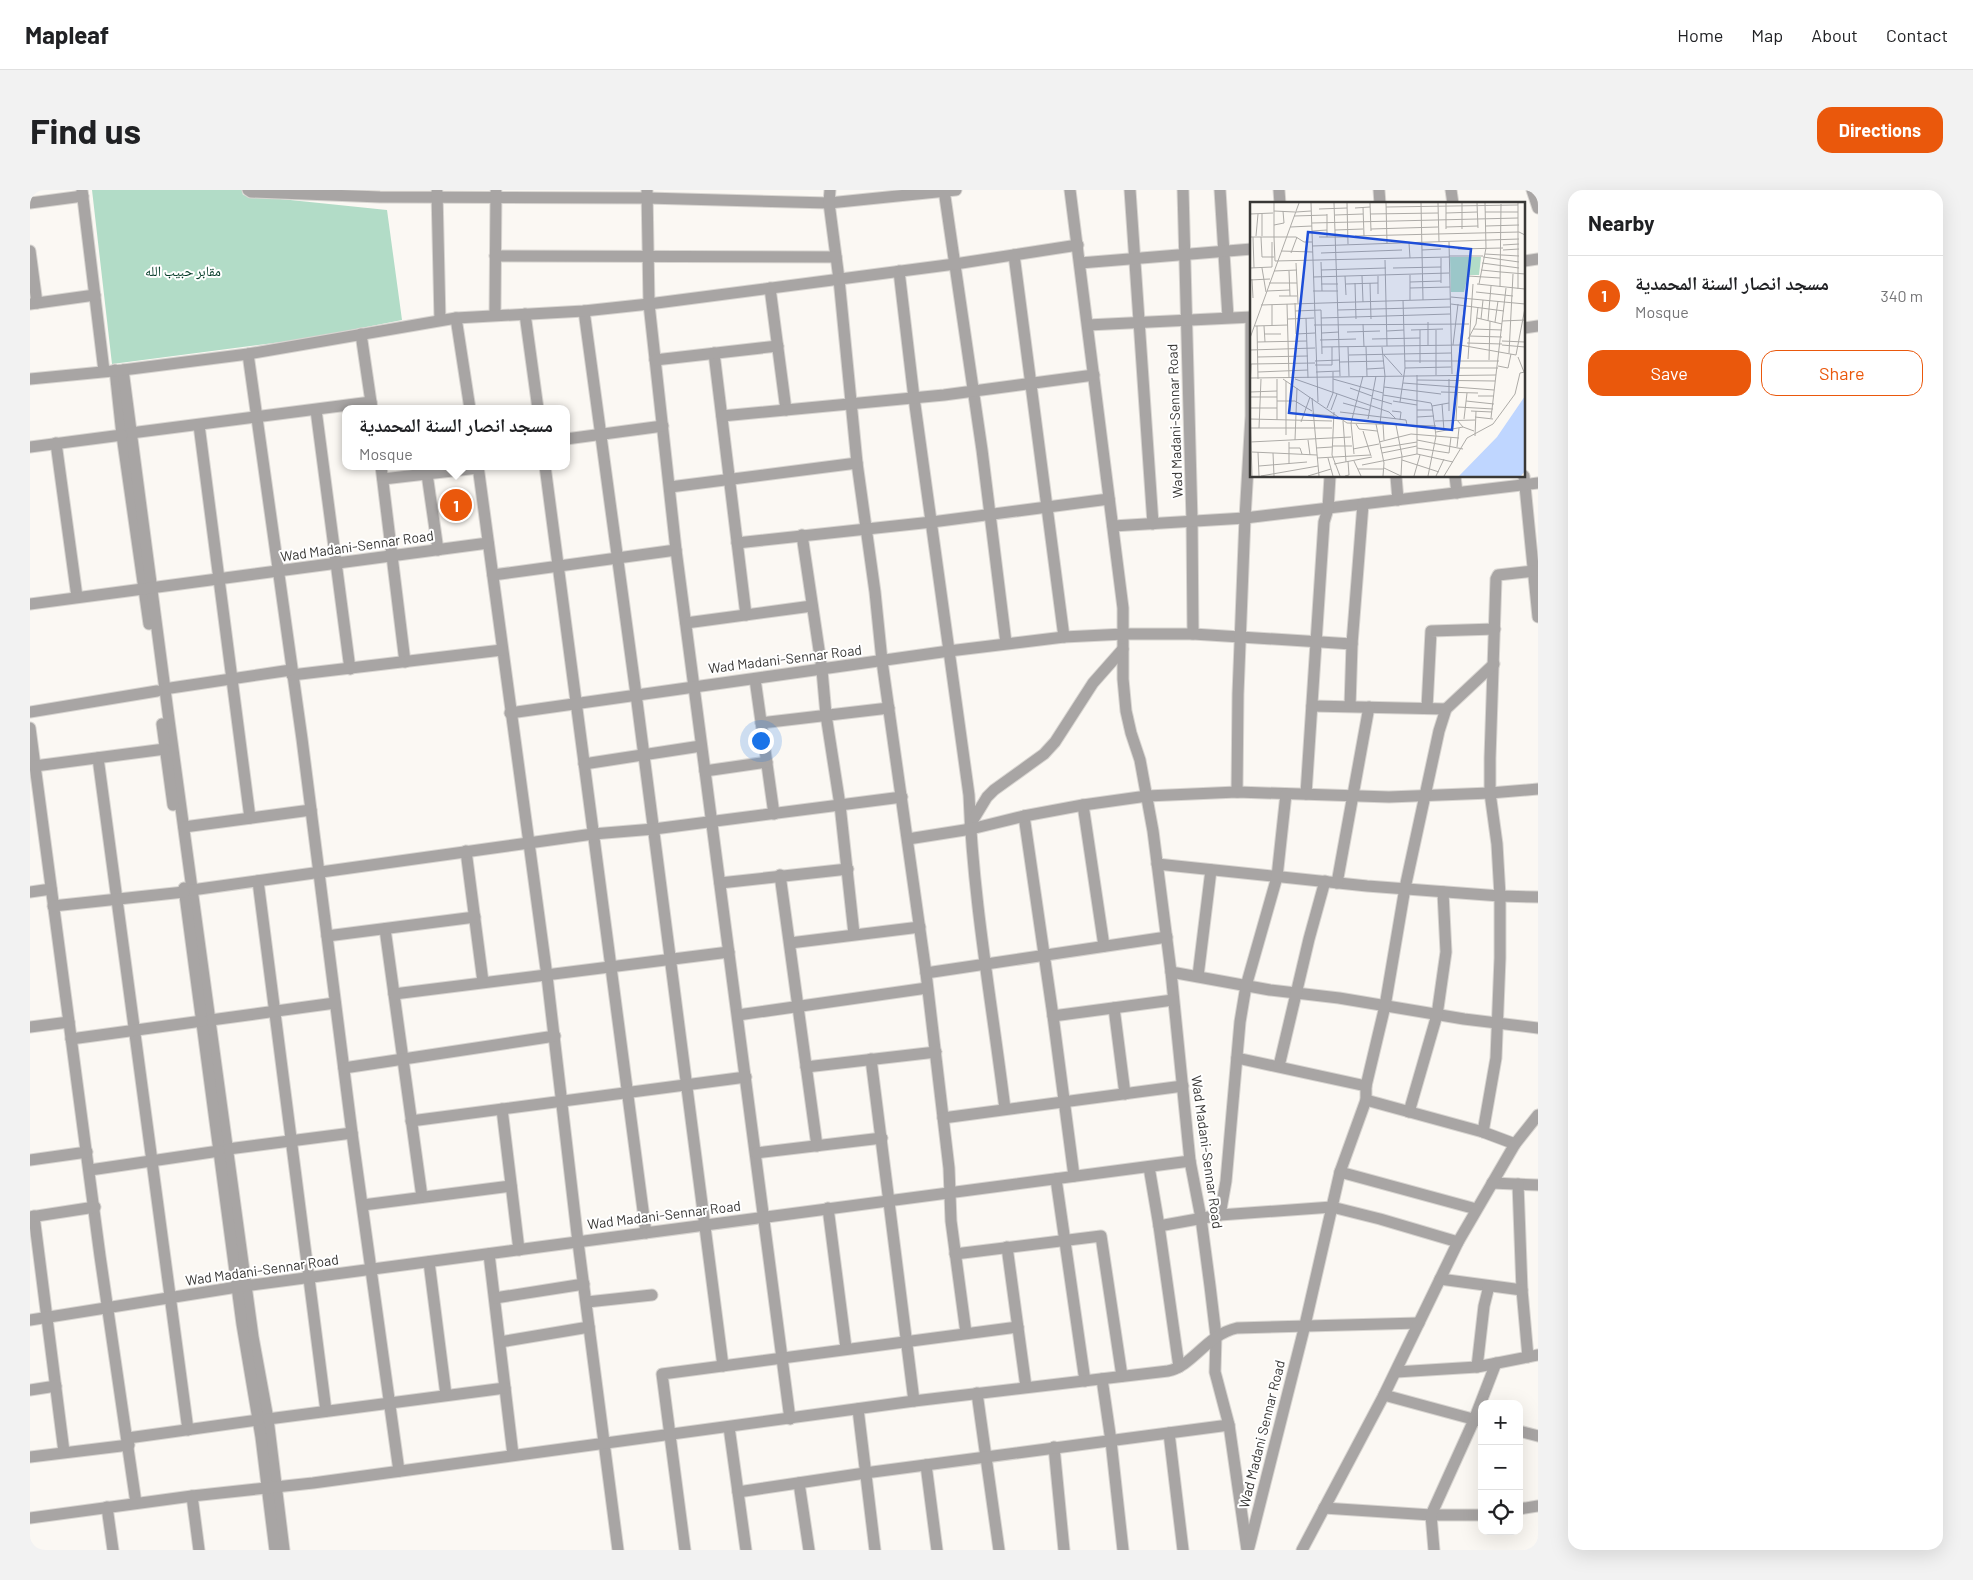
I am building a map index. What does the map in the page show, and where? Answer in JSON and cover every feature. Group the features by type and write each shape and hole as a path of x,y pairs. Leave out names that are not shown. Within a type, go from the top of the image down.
{"street":[{"path":"248,190 251,192 437,194 647,194 829,203 948,190 955,264 991,514 1006,643"},
{"name":"Wad Madani-Sennar Road","path":"30,1320 242,1287 950,1192 928,988 882,661 857,463 839,279 829,203 830,190"},
{"name":"Wad Madani-Sennar Road","path":"1070,190 1113,526 1124,634 1126,711 1140,760 1157,864 1171,972 1190,1161 1201,1218 1216,1336 1216,1372 1229,1425 1247,1550"},
{"name":"Wad Madani-Sennar Road","path":"1130,190 1153,524"},
{"name":"Wad Madani-Sennar Road","path":"1183,190 1192,521 1193,634"},
{"path":"1220,190 1228,317"},
{"path":"1532,190 1538,208"},
{"path":"30,203 83,193 95,295 114,371 126,434 161,690 184,827 188,891"},
{"path":"437,194 440,320"},
{"path":"494,315 496,194"},
{"name":"Wad Madani-Sennar Road","path":"647,194 649,304 676,550 694,686 822,670 949,650 1064,637 1124,634 1193,634 1352,644"},
{"path":"30,379 114,371 248,354 440,320 494,315 584,311 649,304 955,264 1078,245"},
{"path":"1080,263 1250,249"},
{"path":"30,251 34,303 95,295"},
{"path":"1014,255 1064,637"},
{"path":"496,256 836,256"},
{"path":"899,270 914,398 969,795 984,964 1004,1109"},
{"path":"770,288 786,410"},
{"path":"584,311 654,829 723,1366"},
{"path":"525,314 537,405"},
{"path":"1088,325 1250,316"},
{"path":"456,318 469,405"},
{"path":"361,334 372,405"},
{"path":"655,360 778,346"},
{"path":"714,353 746,614"},
{"path":"248,354 399,1471"},
{"path":"722,416 914,398 1094,375"},
{"path":"30,447 342,408"},
{"path":"316,410 350,669"},
{"path":"199,425 250,818"},
{"path":"570,438 663,426"},
{"path":"56,443 77,597"},
{"path":"1238,792 1236,746 1245,518 1250,445"},
{"path":"670,487 857,463"},
{"path":"382,470 405,662"},
{"path":"383,479 456,470"},
{"path":"478,470 555,1036 578,1242 618,1550"},
{"path":"545,470 646,1233"},
{"path":"427,474 438,550"},
{"path":"1306,794 1324,522 1328,509 1330,478"},
{"path":"1396,478 1398,500"},
{"path":"1455,478 1457,493"},
{"path":"1113,526 1245,518 1457,493 1524,481 1538,484"},
{"path":"1524,481 1535,542 1534,571 1538,617"},
{"path":"737,543 932,522 1109,499"},
{"path":"1350,706 1352,644 1363,504"},
{"path":"802,535 840,805 854,934"},
{"name":"Wad Madani-Sennar Road","path":"30,604 488,543"},
{"path":"493,575 676,550"},
{"path":"1483,1132 1494,1076 1500,958 1500,896 1497,844 1490,793 1496,579 1498,575 1534,571"},
{"path":"686,623 812,606"},
{"path":"1427,708 1430,630 1495,629"},
{"path":"971,827 987,797 1044,754 1055,742 1093,683 1123,649"},
{"path":"30,712 232,678 350,669 502,650"},
{"path":"1305,1325 1340,1172 1366,1100 1366,1086 1385,1006 1405,888 1426,796 1433,753 1446,708 1494,664"},
{"path":"755,679 774,814"},
{"path":"510,713 694,686 790,1419"},
{"path":"161,690 165,749 188,891 242,1287 263,1420 271,1487 275,1550"},
{"path":"1312,706 1446,708"},
{"path":"1279,1066 1295,993 1331,882 1354,796 1369,706"},
{"path":"761,723 889,708"},
{"path":"30,728 136,1504"},
{"path":"584,764 701,746"},
{"path":"35,766 165,749"},
{"path":"98,758 188,1430"},
{"path":"705,770 767,762"},
{"path":"908,839 1083,805 1147,796 1238,792 1354,796 1426,796 1538,789"},
{"name":"Wad Madani-Sennar Road","path":"1220,1215 1226,1181 1240,1022 1246,986 1277,877 1286,794"},
{"path":"53,906 188,891 593,834 654,829 902,797"},
{"path":"1083,805 1104,946"},
{"path":"184,827 311,810"},
{"path":"1024,816 1074,1176"},
{"path":"466,851 483,982"},
{"path":"1157,864 1443,892 1538,897"},
{"path":"720,883 848,869"},
{"path":"1198,976 1210,870"},
{"path":"780,876 817,1146"},
{"path":"258,881 326,1411"},
{"path":"30,892 51,889"},
{"path":"1409,1112 1438,1015 1446,952 1443,892"},
{"path":"327,936 474,917"},
{"path":"790,943 920,927"},
{"path":"385,929 422,1197"},
{"path":"926,973 1167,937"},
{"path":"394,994 729,952"},
{"path":"1171,972 1246,986 1538,1028"},
{"path":"738,1015 928,988"},
{"path":"1053,1016 1173,1000"},
{"path":"71,1039 335,1003"},
{"path":"1114,1008 1124,1094"},
{"path":"30,1027 69,1022"},
{"path":"344,1068 555,1036"},
{"path":"806,1067 936,1052"},
{"path":"1237,1058 1366,1086"},
{"path":"871,1059 914,1401"},
{"path":"411,1121 746,1077"},
{"path":"943,1118 1183,1086"},
{"path":"1366,1100 1483,1132 1515,1144"},
{"path":"502,1109 519,1250"},
{"path":"1302,1550 1396,1372 1458,1242 1515,1144 1538,1115"},
{"path":"90,1170 352,1133"},
{"path":"756,1153 882,1138"},
{"path":"30,1160 87,1152"},
{"path":"966,1333 951,1221 950,1192 1190,1161"},
{"path":"1148,1167 1159,1226 1179,1367"},
{"path":"1340,1172 1476,1209"},
{"path":"1056,1179 1085,1381"},
{"path":"1492,1183 1538,1185"},
{"path":"1396,1372 1477,1367 1533,1356 1522,1290 1518,1184"},
{"path":"362,1205 511,1186"},
{"path":"64,1452 32,1216 95,1207"},
{"path":"1159,1226 1220,1215 1332,1207 1458,1242"},
{"path":"828,1208 846,1348"},
{"path":"955,1254 1101,1236 1122,1376"},
{"path":"1006,1248 1026,1387"},
{"path":"489,1254 513,1456"},
{"path":"429,1262 446,1395"},
{"path":"1440,1279 1522,1290"},
{"path":"495,1298 584,1284"},
{"path":"1477,1367 1484,1306 1489,1286"},
{"path":"587,1302 652,1295"},
{"path":"30,1518 604,1444 914,1401 1168,1371 1179,1367 1216,1336 1226,1330 1237,1328 1419,1323"},
{"name":"Wad Madani Sennar Road","path":"1247,1550 1305,1325"},
{"path":"500,1342 589,1327"},
{"path":"685,1550 662,1374 846,1348 1018,1327"},
{"path":"1485,1400 1496,1363"},
{"path":"1102,1378 1123,1550"},
{"path":"30,1390 56,1386"},
{"path":"30,1457 188,1430 505,1388"},
{"path":"977,1393 999,1550"},
{"path":"1384,1395 1478,1421 1431,1515 1434,1550"},
{"path":"858,1410 875,1550"},
{"path":"738,1492 1054,1447 1229,1425"},
{"path":"729,1427 746,1550"},
{"path":"1523,1432 1538,1436"},
{"path":"1169,1433 1183,1550"},
{"path":"1054,1447 1064,1550"},
{"path":"926,1465 937,1550"},
{"path":"799,1483 809,1550"},
{"path":"271,1487 284,1550"},
{"path":"192,1496 199,1550"},
{"path":"1523,1508 1538,1506"},
{"path":"107,1507 113,1550"},
{"path":"1324,1508 1431,1515 1478,1515"}],"green space":[{"name":"مقابر حبيب الله","path":"92,190 242,190 243,195 387,210 402,320 305,339 112,364"}],"place":[{"name":"مسجد انصار السنة المحمدية","path":"456,505"}]}
